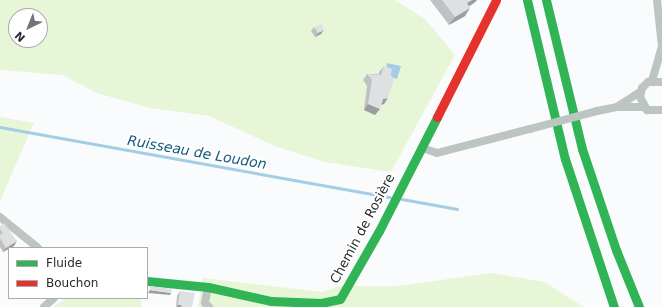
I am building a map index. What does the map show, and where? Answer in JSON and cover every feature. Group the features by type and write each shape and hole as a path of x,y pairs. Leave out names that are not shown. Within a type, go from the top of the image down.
{"main road":[{"name":"Chemin de Rosière","path":"148,281 208,287 271,301 321,303 340,299 354,278 422,148 496,0"},
{"path":"526,0 565,159 614,307"},
{"path":"546,0 582,149 616,250 639,307"}],"street":[{"path":"652,81 662,47 657,0"},
{"path":"617,106 640,92 645,85 652,81 662,82"},
{"path":"640,92 644,107"},
{"path":"422,148 437,153 617,106 644,107 660,113"},
{"path":"0,217 37,247"},
{"path":"208,287 205,303 209,307"},
{"path":"44,307 53,299"}],"green space":[{"path":"0,0 395,0 425,19 455,55 391,172 325,162 277,147 209,116 150,108 97,93 62,75 0,70"},
{"path":"0,117 34,123 0,201"},
{"path":"492,273 544,282 584,307 198,307 203,278 322,292 339,286 398,286"},
{"path":"65,299 140,299 142,307 53,307"}],"water":[{"path":"387,63 401,66 397,79 391,77 390,70 386,69"}],"building":[{"path":"442,0 472,0 467,3 470,8 455,17"},
{"path":"322,24 324,30 318,33 314,27"},
{"path":"384,66 392,69 390,78 394,79 388,98 383,99 380,109 368,104 372,80 367,74 381,75"},
{"path":"4,223 17,241 6,248 0,238 0,235 3,233 0,226"},
{"path":"150,286 172,289 171,293 149,290"},
{"path":"180,291 195,293 192,307 181,307 182,305 178,305"}],"waterway":[{"name":"Ruisseau de Loudon","path":"0,127 390,197"},
{"name":"Ruisseau de Loudon","path":"402,199 457,209"}],"traffic: fast":[{"path":"527,0 565,159 614,307"},
{"path":"546,0 582,149 616,250 639,307"},
{"path":"148,281 208,287 271,301 321,303 340,299 379,231 437,117"}],"traffic: jam":[{"path":"437,117 496,0"}]}
